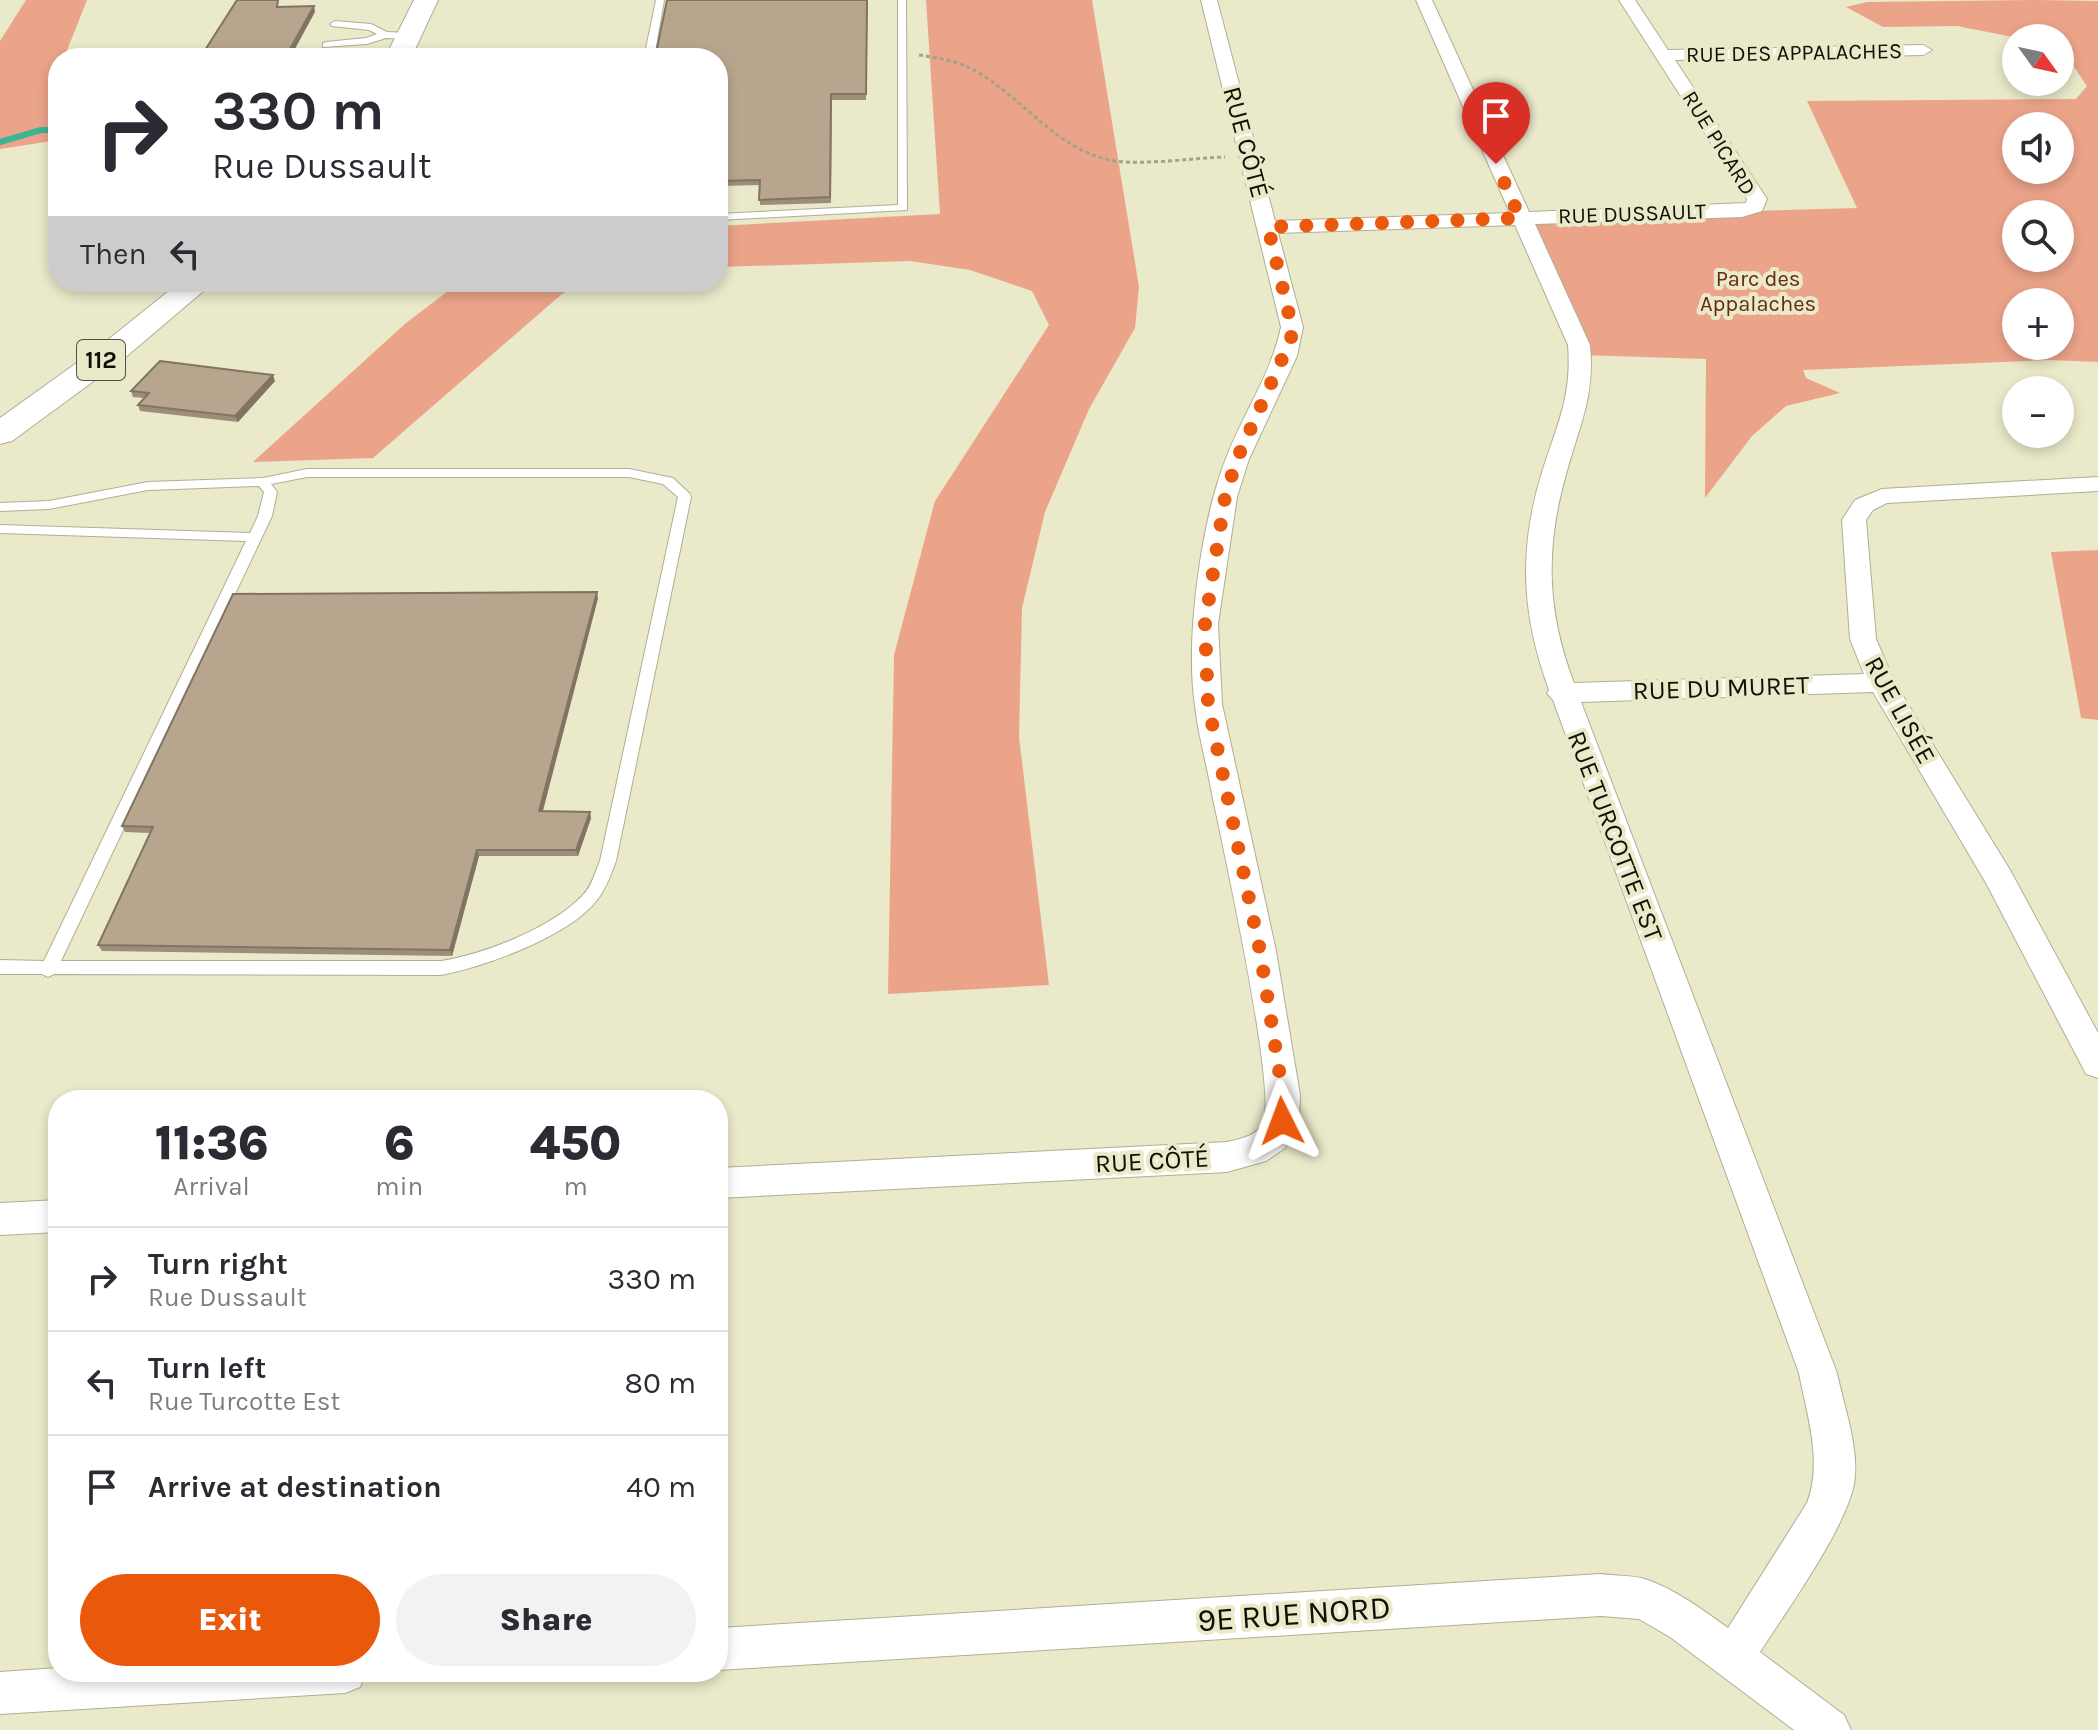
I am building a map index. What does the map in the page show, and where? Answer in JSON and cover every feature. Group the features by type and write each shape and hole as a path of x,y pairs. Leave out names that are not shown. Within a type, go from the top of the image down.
{"main road":[{"path":"398,43 426,0"},
{"name":"112","path":"0,434 110,354 187,292"}],"street":[{"name":"RUE CÔTÉ","path":"728,1182 1227,1157 1254,1151 1273,1138 1282,1121 1283,1095 1260,951 1208,704 1205,624 1225,497 1237,459 1291,339 1292,327 1209,0"},
{"name":"RUE TURCOTTE EST","path":"1424,0 1579,345 1584,378 1577,412 1555,471 1542,535 1538,597 1561,693 1818,1373 1833,1448 1834,1483 1822,1515 1733,1658"},
{"name":"RUE PICARD","path":"1627,0 1757,199 1755,207"},
{"name":"RUE DES APPALACHES","path":"1664,55 1923,50"},
{"name":"RUE DUSSAULT","path":"1268,227 1742,211 1755,207"},
{"name":"RUE LISÉE","path":"2098,484 1882,496 1864,505 1854,520 1863,639 1881,683 1999,878 2098,1064"},
{"name":"RUE DU MURET","path":"1561,693 1881,683"},
{"path":"0,1219 48,1217"},
{"name":"9E RUE NORD","path":"728,1648 1601,1595 1643,1599 1685,1622 1829,1730"},
{"path":"0,1693 181,1682"}],"lane":[{"path":"651,48 660,0"},
{"path":"728,217 903,208 902,0"},
{"path":"335,24 371,27 398,43"},
{"path":"326,45 367,41 398,43"},
{"path":"0,507 49,505 148,486 263,482 307,473 629,473 666,480 680,488 685,497 611,846 599,883 590,898 573,913 462,966 48,970 0,967"},
{"path":"48,970 271,501 271,492 263,482"},
{"path":"0,529 255,537"}],"path":[{"path":"902,55 943,57 968,65 989,76 1054,130 1102,158 1115,161 1250,157"}],"green space":[{"path":"26,0 87,0 68,48 48,48 48,142 0,149 0,41"},
{"path":"926,0 1092,0 1139,287 1135,328 1089,409 1045,512 1022,608 1019,737 1049,985 888,994 894,655 935,501 1049,325 1032,291 970,270 910,261 728,267 728,225 940,214"},
{"name":"Parc des Appalaches","path":"2098,1 2098,362 2051,360 1803,370 1806,378 1840,393 1786,406 1752,436 1705,498 1706,359 1581,355 1520,218 1857,208 1807,101 2076,99 2087,86 2074,67 2074,24 2002,24 2002,35 1957,26 1883,27 1846,7 1867,2"},
{"path":"447,292 566,292 373,458 253,462 406,323"},
{"path":"2098,550 2098,720 2081,718 2051,552"}],"building":[{"path":"237,0 278,0 277,7 314,6 291,48 206,48"},
{"path":"667,0 867,0 866,94 831,94 830,197 759,200 760,180 728,181 728,48 657,48"},
{"path":"160,361 273,375 235,416 138,405 149,393 131,391"},
{"path":"597,592 539,811 590,812 576,850 477,850 450,950 98,945 153,827 122,826 233,594"}],"waterway":[{"path":"0,142 48,130"}],"route":[{"path":"1282,1121 1283,1095 1260,951 1208,704 1205,624 1225,497 1237,459 1286,356 1291,339 1292,327 1268,227 1520,218 1496,164"}]}
